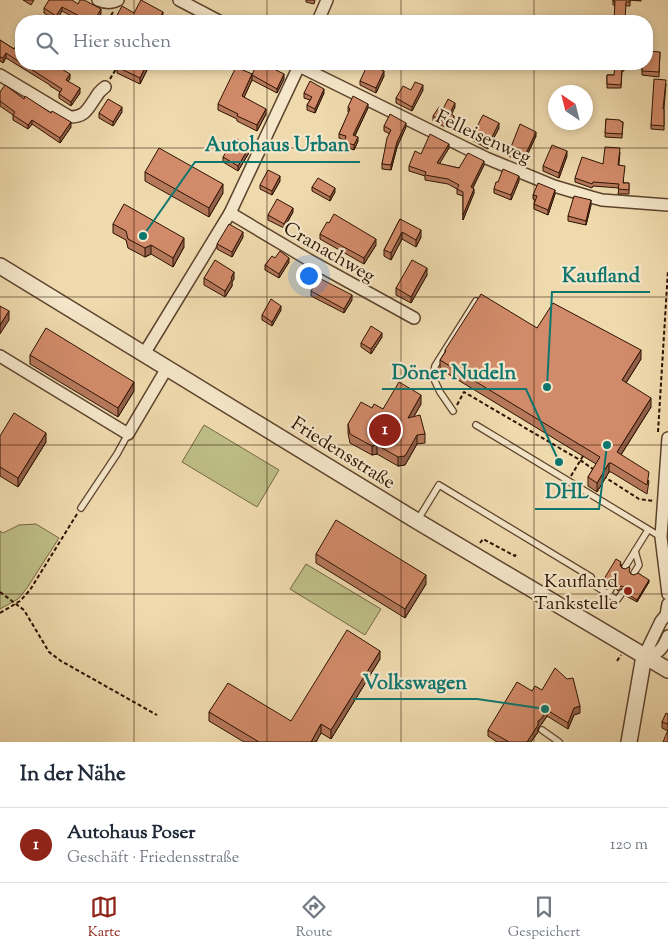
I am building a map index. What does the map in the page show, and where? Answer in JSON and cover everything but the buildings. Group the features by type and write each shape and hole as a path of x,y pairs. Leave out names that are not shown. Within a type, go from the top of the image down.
{"street":[{"path":"98,0 114,3 118,0"},
{"path":"179,0 208,15"},
{"path":"321,15 327,0"},
{"path":"144,354 230,213 295,70"},
{"name":"Felleisenweg","path":"310,70 486,158 554,186 602,200 668,205"},
{"path":"0,75 70,117 80,116 86,112 97,94 105,87"},
{"name":"Cranachweg","path":"230,213 309,260 414,318"},
{"name":"Friedensstraße","path":"0,266 417,521 668,670"},
{"path":"0,356 128,434 167,368"},
{"path":"663,436 661,537 668,594"},
{"path":"629,742 644,656 661,620 667,612"},
{"path":"644,656 651,656 656,653 668,636"}],"lane":[{"path":"453,411 440,392 433,377 435,366 476,301"},
{"path":"476,425 661,537"},
{"path":"81,508 128,434"},
{"path":"417,521 439,485 591,577 594,585 617,600 622,593"},
{"path":"625,567 648,530"},
{"path":"634,573 639,565 635,551"},
{"path":"608,594 612,587"},
{"path":"542,730 559,742"}],"path":[{"path":"105,87 115,70"},
{"path":"663,436 668,270"},
{"path":"453,411 464,392 595,470"},
{"path":"568,481 582,456"},
{"path":"602,476 639,499 654,502"},
{"path":"0,613 16,604 30,590 81,508"},
{"path":"480,543 483,539 515,556 516,554"},
{"path":"0,592 24,610 50,652 55,656 74,669 157,715"}],"green space":[{"path":"204,425 279,470 257,507 182,462"},
{"path":"36,524 59,538 18,599 0,609 0,531 3,533 19,525"},
{"path":"306,564 381,609 365,635 290,589"}],"place":[{"name":"Autohaus Urban","path":"143,236"},
{"name":"Kaufland","path":"547,387"},
{"name":"Autohaus Poser","path":"385,430"},
{"name":"DHL","path":"607,445"},
{"name":"Döner Nudeln","path":"559,462"},
{"name":"Kaufland Tankstelle","path":"628,591"},
{"name":"Volkswagen","path":"545,709"}]}
